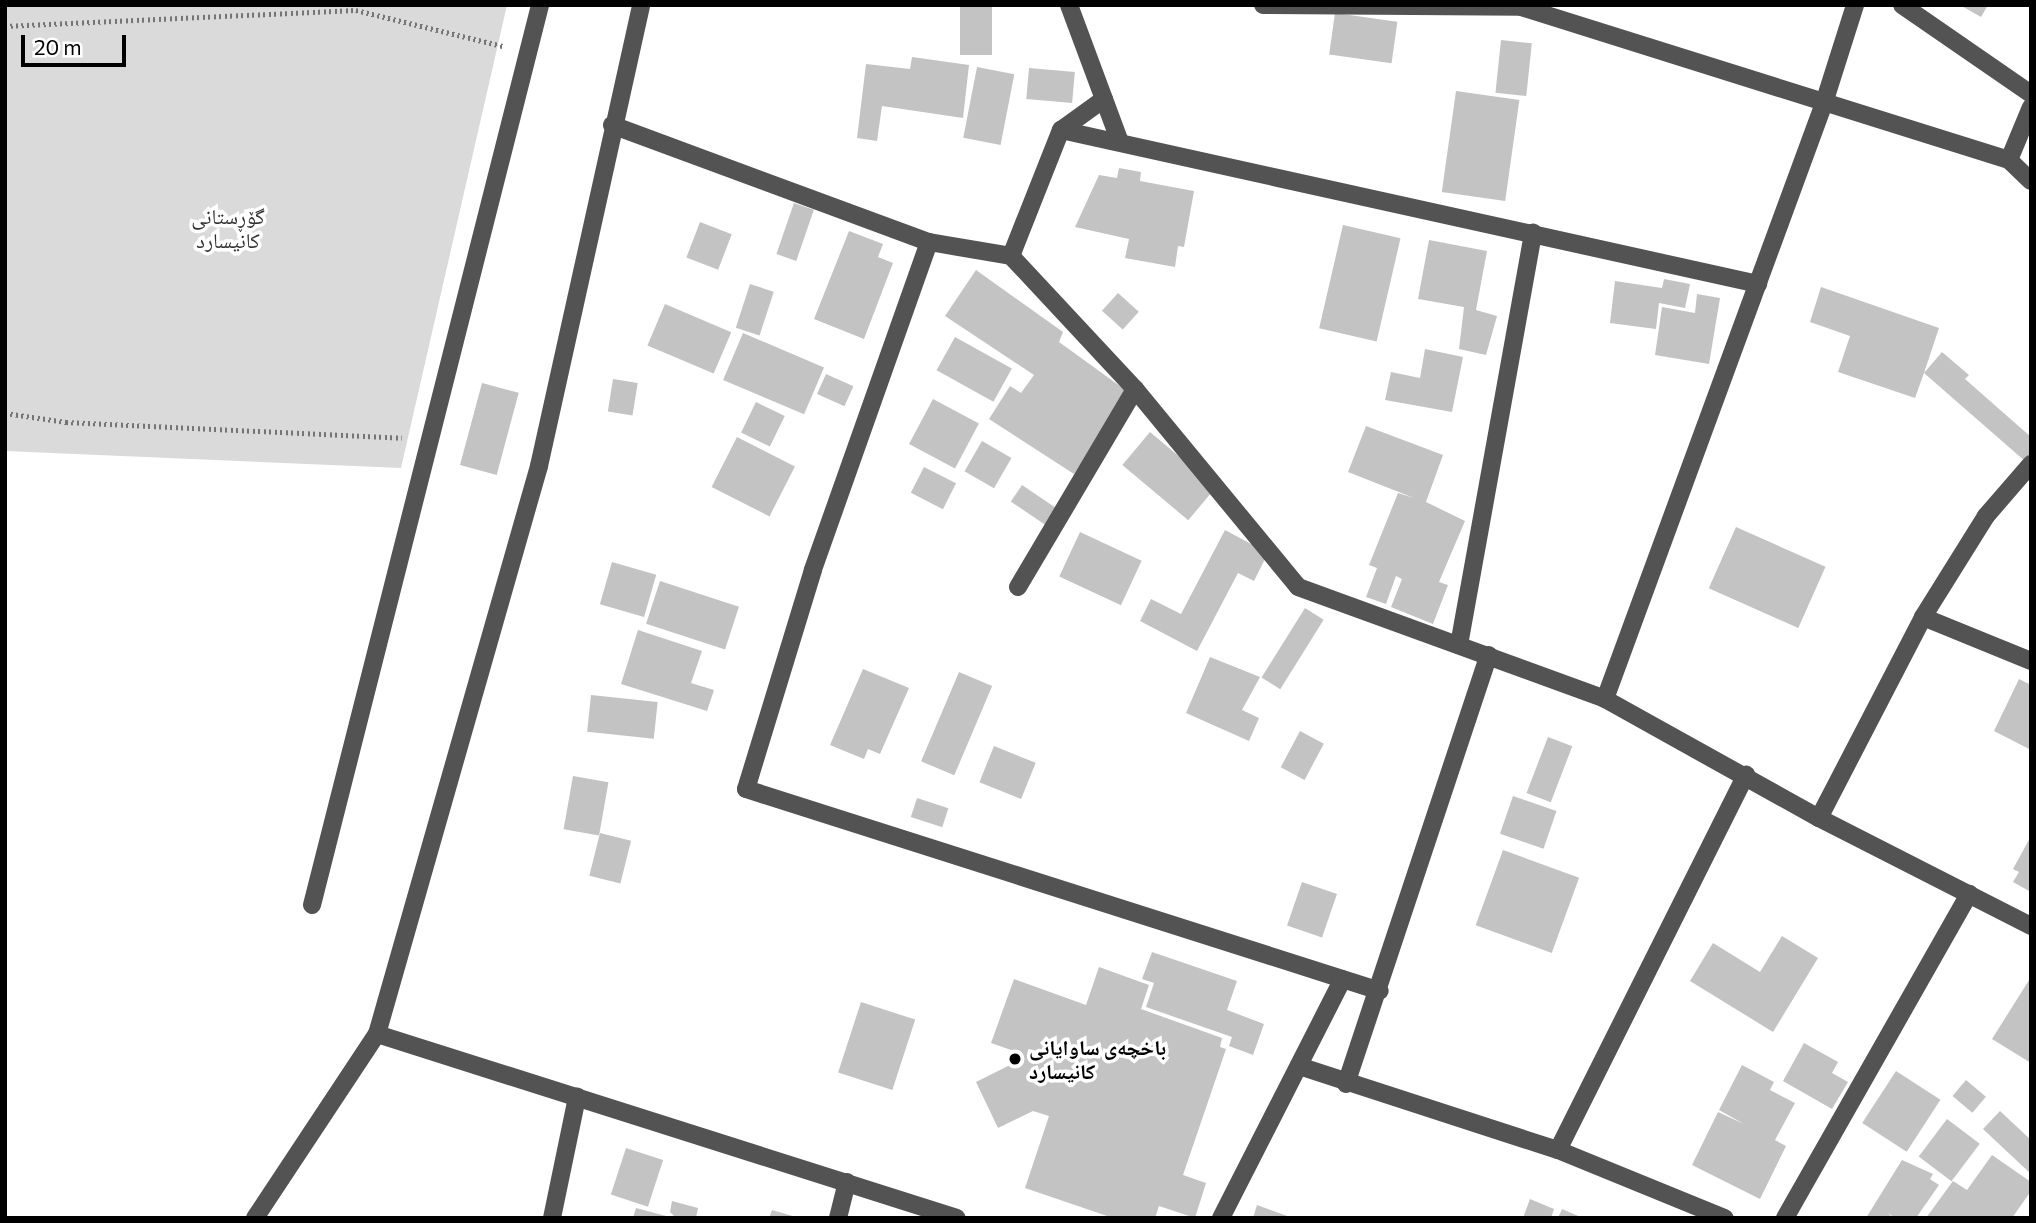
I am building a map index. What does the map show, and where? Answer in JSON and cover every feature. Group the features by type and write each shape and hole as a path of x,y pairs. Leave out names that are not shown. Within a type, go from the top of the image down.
{"street":[{"path":"313,905 540,5"},
{"path":"255,1218 377,1034 539,466 612,125 641,5"},
{"path":"1069,5 1120,142"},
{"path":"1263,5 1521,7 1567,14 1824,103 2009,160 2031,181"},
{"path":"1605,699 1824,103 1855,5"},
{"path":"1902,5 2031,94"},
{"path":"1012,256 1060,130 1104,99"},
{"path":"2009,160 2031,107"},
{"path":"612,125 929,242 1012,256 1135,389 1298,587 1605,699 1746,774 1819,818 2031,926"},
{"path":"1060,130 1758,284"},
{"path":"1459,645 1533,233"},
{"path":"929,242 813,570 746,789 1380,991"},
{"path":"1018,587 1135,389"},
{"path":"1819,818 1923,617 1986,516 2031,464"},
{"path":"1923,617 2031,661"},
{"path":"1346,1084 1380,991 1489,655"},
{"path":"1558,1150 1746,774"},
{"path":"1785,1218 1969,894"},
{"path":"1221,1218 1343,979"},
{"path":"377,1034 957,1218"},
{"path":"1299,1066 1346,1084 1558,1150 1725,1218"},
{"path":"552,1218 577,1097"},
{"path":"838,1218 847,1182"}],"path":[{"path":"5,26 356,10 528,52"},
{"path":"5,413 66,422 430,440"}],"green space":[{"name":"گۆڕستانی کانیسارد","path":"5,5 507,5 401,468 5,451"}],"building":[{"path":"960,5 992,5 992,55 960,55"},
{"path":"1960,5 1988,5 1981,17"},
{"path":"1335,13 1397,22 1392,63 1329,55"},
{"path":"1501,40 1532,43 1526,96 1495,93"},
{"path":"912,57 969,65 963,118 882,106 877,141 857,138 866,64 910,69"},
{"path":"977,67 1014,74 1001,145 963,138"},
{"path":"1029,68 1075,72 1072,103 1026,99"},
{"path":"1456,91 1519,100 1505,201 1442,192"},
{"path":"1119,168 1141,172 1140,181 1194,191 1184,247 1178,246 1175,267 1125,258 1129,239 1075,227 1099,175 1117,178"},
{"path":"794,203 814,210 796,261 776,254"},
{"path":"700,222 732,234 718,270 686,257"},
{"path":"1343,225 1400,238 1377,342 1319,328"},
{"path":"849,231 883,244 878,257 893,263 864,339 814,319"},
{"path":"1429,240 1487,251 1476,310 1497,316 1486,355 1459,349 1464,307 1418,299"},
{"path":"976,270 1063,332 1059,342 1131,394 1074,474 989,419 1010,386 1021,393 1034,375 945,316"},
{"path":"1664,279 1690,284 1685,308 1659,303 1656,329 1610,323 1615,281 1662,288"},
{"path":"750,284 774,292 760,335 736,328"},
{"path":"1821,287 1939,328 1915,398 1838,372 1850,336 1810,322"},
{"path":"1118,293 1139,312 1123,330 1102,311"},
{"path":"1697,294 1720,298 1709,364 1655,355 1662,307 1695,313"},
{"path":"665,304 731,332 714,374 647,345"},
{"path":"743,333 824,367 804,414 723,380"},
{"path":"955,337 1012,369 993,402 937,370"},
{"path":"1425,349 1463,357 1452,412 1385,400 1391,372 1420,378"},
{"path":"1942,352 1969,375 1965,379 2031,437 2031,456 2026,462 1924,373"},
{"path":"826,374 853,386 844,406 817,394"},
{"path":"613,379 638,383 633,416 608,412"},
{"path":"482,383 519,393 497,475 460,465"},
{"path":"933,399 979,423 955,468 909,444"},
{"path":"756,402 785,416 770,447 741,433"},
{"path":"1366,426 1443,455 1426,502 1465,521 1439,582 1448,585 1433,624 1391,607 1402,579 1396,576 1386,604 1366,597 1377,568 1369,565 1398,493 1414,498 1348,472"},
{"path":"1150,432 1216,487 1188,520 1122,465"},
{"path":"737,437 795,467 769,516 712,487"},
{"path":"982,441 1011,458 994,488 964,471"},
{"path":"924,467 956,483 943,509 911,493"},
{"path":"1022,485 1056,508 1045,525 1011,502"},
{"path":"1736,527 1826,567 1798,628 1709,588"},
{"path":"1225,530 1268,553 1254,581 1238,573 1197,651 1140,621 1151,599 1181,614"},
{"path":"1080,532 1142,561 1121,605 1059,576"},
{"path":"612,562 656,575 644,617 600,604"},
{"path":"660,581 739,607 725,649 646,624"},
{"path":"1305,608 1324,620 1280,689 1262,678"},
{"path":"638,630 702,651 691,683 714,690 707,711 621,684"},
{"path":"1210,657 1260,677 1242,710 1259,718 1249,741 1186,713"},
{"path":"863,669 909,688 880,754 868,749 864,759 830,745"},
{"path":"959,672 992,686 954,775 921,761"},
{"path":"2019,679 2031,685 2031,750 1994,731"},
{"path":"591,695 658,702 654,739 587,732"},
{"path":"1300,731 1324,744 1305,780 1281,767"},
{"path":"1548,737 1572,746 1551,802 1526,793"},
{"path":"994,746 1036,763 1021,799 979,782"},
{"path":"573,776 608,782 599,835 564,829"},
{"path":"1513,796 1556,811 1543,849 1500,834"},
{"path":"917,798 948,808 942,827 911,817"},
{"path":"600,833 631,841 620,883 589,876"},
{"path":"2031,836 2031,892 2013,882 2019,872 2013,869"},
{"path":"1503,850 1579,878 1552,953 1476,925"},
{"path":"1302,882 1337,894 1322,938 1287,925"},
{"path":"1782,936 1818,958 1773,1032 1690,981 1713,943 1760,972"},
{"path":"1152,952 1237,981 1227,1010 1264,1024 1253,1055 1229,1046 1232,1037 1146,1007 1154,983 1142,979"},
{"path":"1099,967 1149,985 1141,1009 1222,1038 1220,1047 1226,1049 1183,1175 1206,1183 1195,1218 1159,1206 1155,1218 1113,1218 1025,1188 1049,1116 1033,1111 998,1128 976,1082 1008,1066 1014,1051 991,1043 1014,979 1086,1005"},
{"path":"2031,977 2031,1063 1992,1039"},
{"path":"861,1002 915,1020 892,1090 838,1072"},
{"path":"1804,1043 1838,1062 1832,1073 1848,1082 1832,1109 1783,1081"},
{"path":"1742,1065 1774,1082 1770,1090 1795,1103 1775,1140 1786,1146 1760,1199 1692,1165 1718,1112 1744,1124 1719,1110"},
{"path":"1896,1071 1940,1100 1907,1152 1862,1123"},
{"path":"1966,1080 1986,1097 1972,1113 1953,1096"},
{"path":"2000,1111 2031,1140 2031,1174 1983,1129"},
{"path":"1947,1119 1980,1144 1951,1181 1919,1157"},
{"path":"626,1148 663,1160 648,1207 611,1195"},
{"path":"1992,1155 2031,1182 2031,1191 2012,1218 1926,1218 1953,1181 1967,1190"},
{"path":"1902,1160 1933,1174 1930,1179 1939,1185 1916,1218 1895,1218 1888,1213 1893,1218 1866,1218"},
{"path":"1530,1199 1554,1209 1551,1218 1523,1218"},
{"path":"672,1201 698,1208 696,1218 676,1218 670,1212"},
{"path":"1257,1205 1290,1217 1290,1218 1253,1218"},
{"path":"636,1208 670,1217 670,1218 633,1218"},
{"path":"1562,1209 1583,1218 1558,1218"},
{"path":"772,1210 796,1217 796,1218 769,1218"}],"place":[{"name":"باخچەی ساوایانی کانیسارد","path":"1015,1059"}]}
